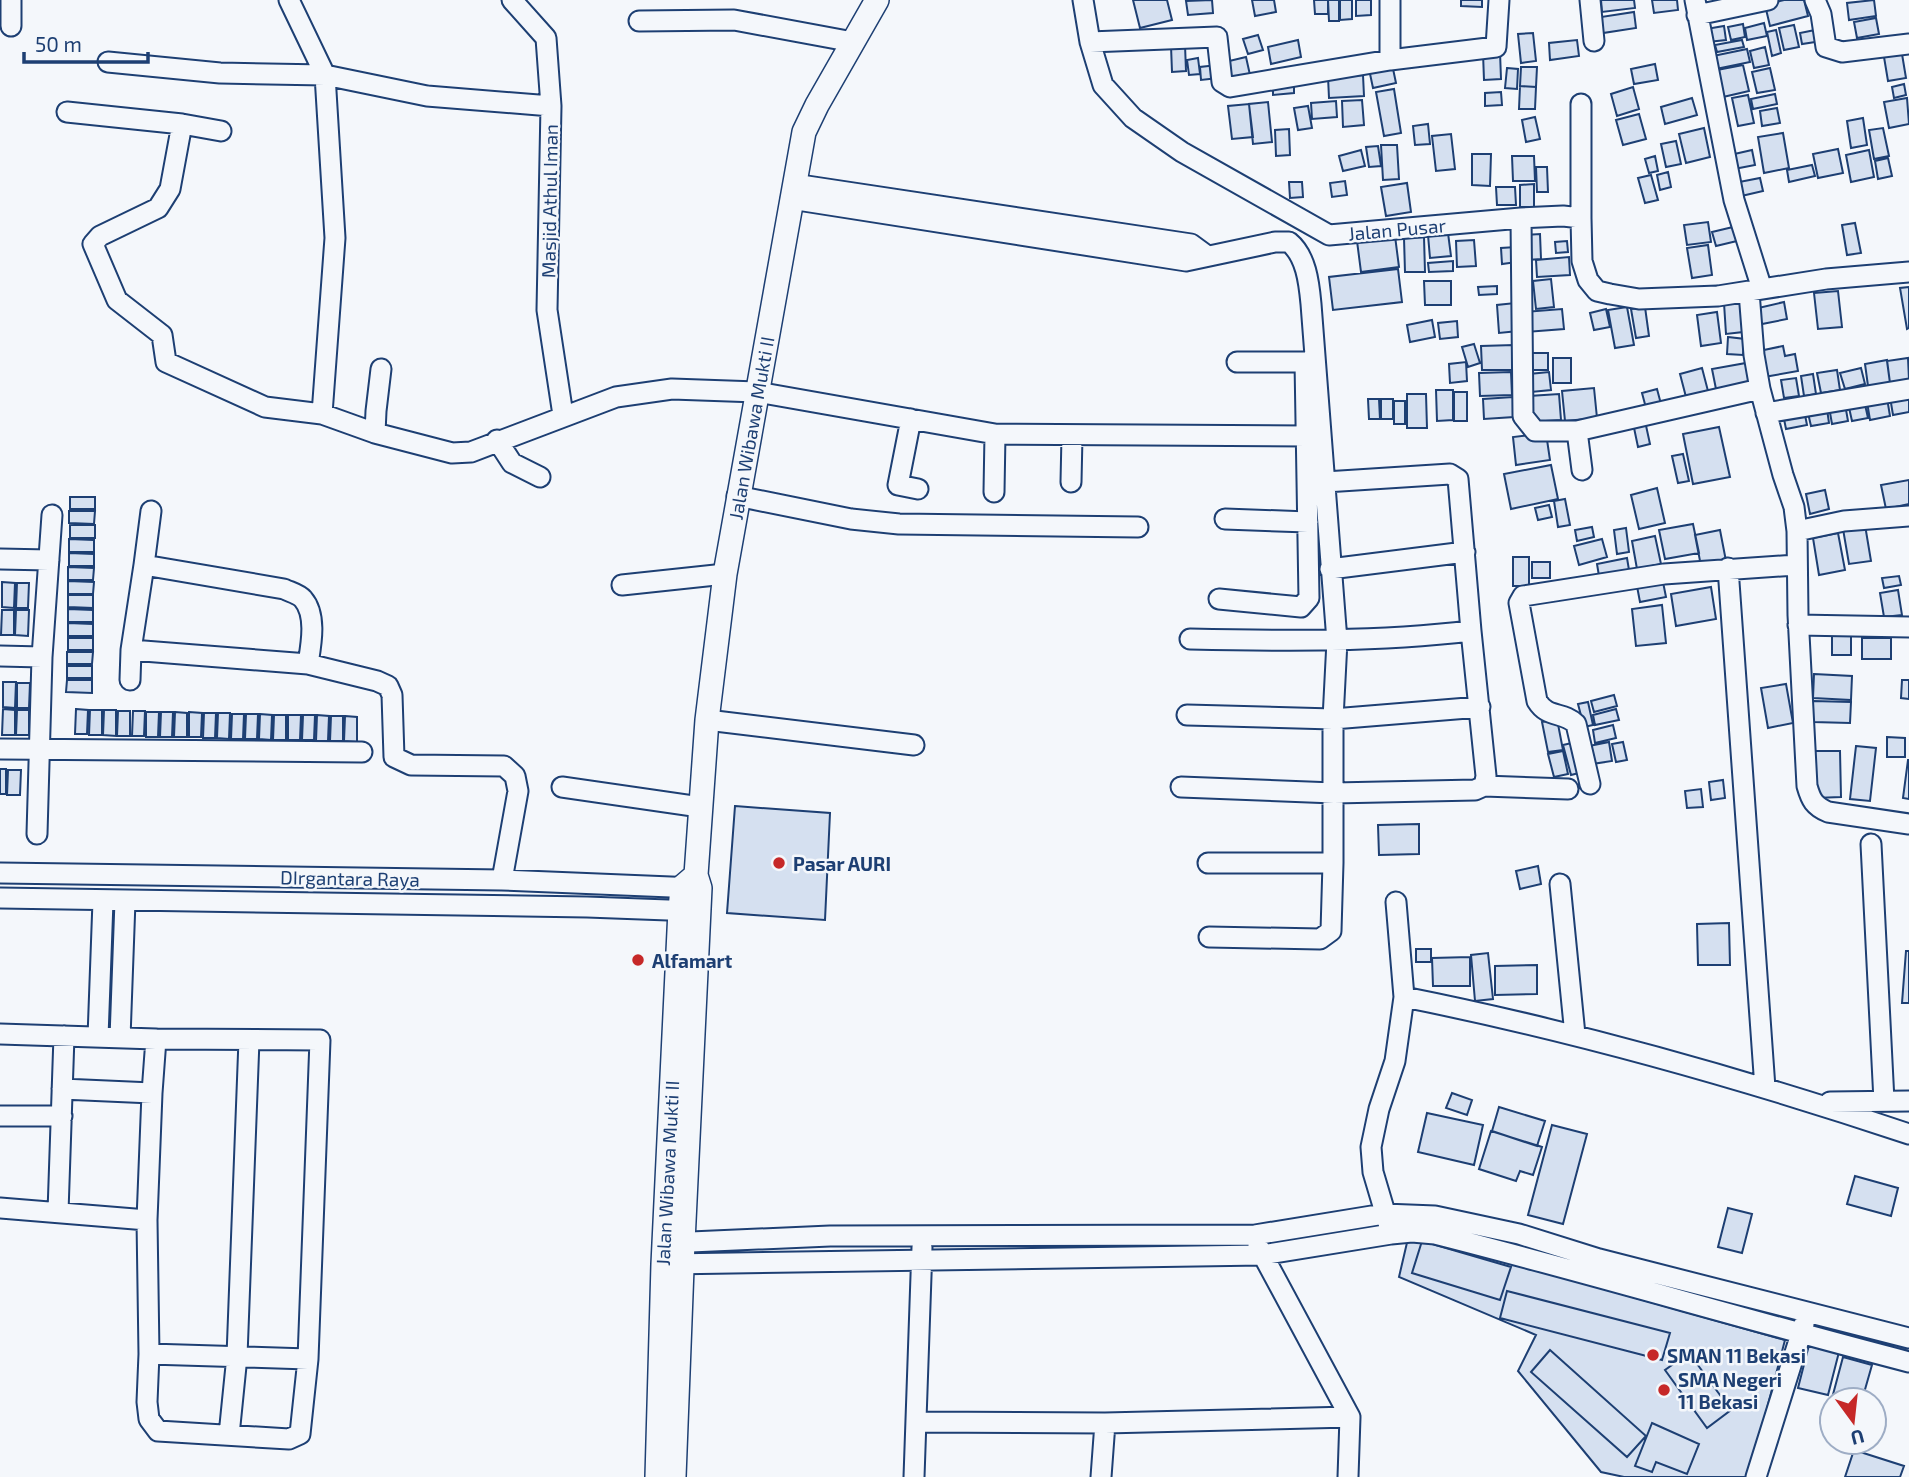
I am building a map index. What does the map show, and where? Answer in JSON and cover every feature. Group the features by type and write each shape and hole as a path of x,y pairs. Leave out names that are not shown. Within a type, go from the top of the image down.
{"main road":[{"name":"Jalan Wibawa Mukti II","path":"657,1477 673,1253 691,894 707,720 725,573 804,132 877,0"},
{"name":"Jalan Wibawa Mukti II","path":"673,1253 674,1477"}],"street":[{"path":"11,0 11,26"},
{"path":"289,0 325,75 335,238 322,414"},
{"name":"Masjid Athul Iman","path":"512,0 547,38 551,106 547,310 563,415"},
{"name":"Jalan Pusar","path":"1083,0 1090,42 1103,85 1133,118 1182,152 1329,235 1521,218 1581,218"},
{"path":"1390,0 1390,60"},
{"path":"1090,42 1217,37 1222,82 1230,88 1390,60 1496,47 1499,0"},
{"path":"1590,0 1594,41"},
{"path":"1768,0 1696,7 1755,291 1754,355 1760,389 1794,507 1807,786 1817,808 1909,824"},
{"path":"1815,0 1821,14 1826,47 1842,52 1909,44"},
{"path":"639,21 734,20 853,42"},
{"path":"108,62 220,73 325,75 427,96 551,106"},
{"path":"1581,104 1582,261 1588,280 1597,290 1639,299 1718,296 1826,279 1909,272"},
{"path":"67,112 182,124 221,131"},
{"path":"182,124 170,189 158,208 100,236 93,244 117,300 162,335 166,362 265,407 322,414 376,433 452,453 471,452 616,397 671,389 757,392 995,434 1307,436"},
{"path":"793,191 1165,248 1191,244 1206,255 1275,242 1289,242 1297,249 1310,294 1336,641 1331,931 1320,939 1209,937"},
{"path":"1521,218 1523,416 1535,431 1577,431 1760,389"},
{"path":"1219,600 1301,607 1309,598 1305,362 1237,362"},
{"path":"376,433 381,369"},
{"path":"1766,413 1909,389"},
{"path":"911,419 890,484 918,489"},
{"path":"1577,431 1582,470"},
{"path":"994,492 995,434"},
{"path":"1071,482 1072,436"},
{"path":"497,440 512,463 540,477"},
{"path":"1325,482 1450,474 1458,479 1486,776 1483,786"},
{"path":"737,496 851,519 899,524 1138,527"},
{"path":"130,680 131,650 151,511"},
{"path":"37,834 42,657 52,515"},
{"path":"1797,531 1843,521 1909,516"},
{"path":"1225,519 1308,522"},
{"path":"1330,569 1465,552"},
{"path":"0,559 49,560"},
{"path":"144,565 284,589 302,597 310,611 309,664"},
{"path":"1590,784 1576,724 1570,718 1541,709 1537,701 1529,666 1521,599 1528,595 1664,574 1796,565"},
{"path":"1728,568 1765,1087"},
{"path":"622,585 725,573"},
{"path":"1798,625 1909,627"},
{"path":"1190,639 1336,641 1471,631"},
{"path":"131,650 309,664 388,686 392,695 394,757 411,765 504,766 515,776 518,791 502,880"},
{"path":"0,656 42,657"},
{"path":"1187,715 1333,719 1480,708"},
{"path":"707,720 914,745"},
{"path":"0,749 362,752"},
{"path":"1181,787 1334,793 1475,790 1483,786 1568,789"},
{"path":"562,787 700,807"},
{"path":"1871,844 1884,1101"},
{"path":"1208,863 1333,863"},
{"name":"DIrgantara Raya","path":"0,873 502,880 589,884 691,894"},
{"path":"219,875 219,903"},
{"path":"587,906 589,884"},
{"path":"1560,884 1575,1035"},
{"name":"DIrgantara Raya","path":"0,898 587,906 691,894"},
{"path":"98,1037 103,901"},
{"path":"120,1038 125,901"},
{"path":"1391,1234 1373,1171 1371,1147 1378,1109 1395,1061 1404,998 1396,902"},
{"path":"1404,998 1575,1035 1765,1087 1909,1134"},
{"path":"0,1034 320,1040 308,1359 300,1434 289,1439 158,1431 149,1419 147,1220 156,1038"},
{"path":"58,1212 64,1036"},
{"path":"229,1435 237,1356 249,1040"},
{"path":"62,1089 152,1093"},
{"path":"1815,1103 1909,1101"},
{"path":"0,1116 62,1116"},
{"path":"0,1208 147,1220"},
{"path":"673,1253 830,1236 1255,1235 1384,1214 1435,1216 1519,1234 1597,1267 1800,1334 1909,1362"},
{"path":"673,1253 921,1259 1262,1255 1412,1232 1435,1234 1809,1312 1909,1338"},
{"path":"1255,1235 1262,1255 1350,1417 1348,1477"},
{"path":"914,1477 922,1237"},
{"path":"1756,1477 1809,1312"},
{"path":"149,1354 308,1359"},
{"path":"916,1422 1105,1423 1350,1417"},
{"path":"1101,1477 1105,1423"}],"building":[{"path":"1133,0 1167,0 1172,20 1140,28"},
{"path":"1212,0 1213,13 1188,15 1186,1"},
{"path":"1252,0 1274,0 1276,12 1255,16"},
{"path":"1314,0 1328,0 1328,14 1315,14"},
{"path":"1328,0 1339,0 1339,21 1329,21"},
{"path":"1340,0 1352,0 1352,19 1340,20"},
{"path":"1356,0 1371,0 1371,15 1356,16"},
{"path":"1461,0 1482,0 1482,7 1461,6"},
{"path":"1601,0 1634,0 1635,8 1602,12"},
{"path":"1652,0 1677,0 1678,10 1654,13"},
{"path":"1784,0 1804,0 1808,16 1770,26 1765,5"},
{"path":"1874,0 1876,16 1849,20 1847,3"},
{"path":"1634,12 1636,28 1603,33 1601,17"},
{"path":"1876,18 1879,34 1857,38 1854,22"},
{"path":"1764,23 1767,36 1747,40 1745,28"},
{"path":"1743,24 1745,37 1731,40 1728,27"},
{"path":"1794,25 1799,47 1784,50 1779,28"},
{"path":"1724,26 1726,40 1708,42 1706,29"},
{"path":"1820,29 1822,41 1802,44 1800,33"},
{"path":"1776,30 1781,53 1772,56 1767,32"},
{"path":"1533,33 1536,61 1521,63 1518,34"},
{"path":"1258,35 1263,50 1248,54 1243,39"},
{"path":"1298,40 1301,57 1271,64 1268,47"},
{"path":"1577,40 1579,56 1550,60 1549,43"},
{"path":"1742,40 1744,47 1717,52 1715,45"},
{"path":"1185,45 1186,71 1172,72 1171,46"},
{"path":"1765,47 1769,65 1754,68 1750,51"},
{"path":"1901,48 1906,78 1888,81 1883,51"},
{"path":"1747,49 1750,62 1716,69 1713,56"},
{"path":"1500,52 1501,79 1484,80 1483,53"},
{"path":"1246,57 1250,75 1228,79 1225,62"},
{"path":"1198,58 1200,74 1189,75 1187,60"},
{"path":"1392,64 1396,83 1373,88 1369,69"},
{"path":"1655,64 1658,80 1634,84 1631,69"},
{"path":"1217,65 1218,78 1201,80 1200,67"},
{"path":"1743,65 1749,91 1723,97 1717,70"},
{"path":"1521,67 1537,67 1536,87 1520,86"},
{"path":"1507,68 1518,69 1517,89 1505,88"},
{"path":"1770,68 1775,90 1757,93 1752,72"},
{"path":"1363,75 1364,96 1329,98 1328,77"},
{"path":"1294,83 1294,93 1273,95 1273,85"},
{"path":"1904,84 1906,95 1894,98 1892,87"},
{"path":"1520,86 1536,87 1535,109 1519,109"},
{"path":"1633,87 1639,109 1617,116 1611,94"},
{"path":"1394,89 1401,133 1384,136 1376,92"},
{"path":"1501,92 1502,105 1485,106 1485,93"},
{"path":"1775,94 1777,104 1753,109 1751,99"},
{"path":"1748,95 1754,123 1738,126 1732,98"},
{"path":"1692,98 1697,115 1665,124 1661,107"},
{"path":"1907,98 1909,124 1889,128 1884,102"},
{"path":"1362,100 1364,125 1343,127 1342,101"},
{"path":"1336,101 1337,117 1312,119 1311,103"},
{"path":"1268,102 1272,142 1253,144 1249,104"},
{"path":"1249,104 1253,137 1232,139 1228,106"},
{"path":"1308,106 1312,128 1298,130 1294,108"},
{"path":"1777,108 1780,123 1762,126 1760,111"},
{"path":"1639,114 1646,139 1623,145 1616,120"},
{"path":"1535,117 1540,139 1526,142 1522,120"},
{"path":"1863,118 1867,145 1851,148 1847,121"},
{"path":"1428,124 1430,144 1415,145 1413,126"},
{"path":"1704,128 1710,157 1686,163 1679,134"},
{"path":"1883,128 1889,156 1874,159 1869,130"},
{"path":"1289,129 1290,155 1276,156 1275,130"},
{"path":"1783,133 1789,168 1764,173 1758,137"},
{"path":"1451,134 1455,169 1436,171 1432,136"},
{"path":"1676,141 1681,164 1666,167 1661,144"},
{"path":"1381,145 1397,145 1399,179 1383,180"},
{"path":"1378,146 1381,166 1369,167 1366,147"},
{"path":"1838,149 1843,173 1818,178 1813,154"},
{"path":"1361,150 1365,166 1343,171 1339,156"},
{"path":"1752,150 1755,165 1734,169 1730,155"},
{"path":"1869,150 1874,177 1851,182 1846,155"},
{"path":"1472,154 1491,154 1490,186 1472,185"},
{"path":"1512,156 1534,156 1535,181 1513,181"},
{"path":"1655,156 1658,171 1649,173 1645,159"},
{"path":"1888,158 1892,176 1878,179 1875,161"},
{"path":"1812,165 1815,176 1789,182 1787,170"},
{"path":"1536,167 1547,167 1548,192 1537,192"},
{"path":"1668,172 1671,187 1660,190 1657,175"},
{"path":"1651,175 1658,200 1645,203 1638,178"},
{"path":"1760,178 1763,191 1737,197 1734,183"},
{"path":"1345,181 1347,195 1332,197 1330,183"},
{"path":"1289,182 1302,182 1303,197 1290,198"},
{"path":"1407,183 1411,212 1386,216 1381,187"},
{"path":"1534,184 1534,207 1520,207 1520,185"},
{"path":"1496,187 1515,187 1516,205 1497,205"},
{"path":"1708,222 1711,242 1687,245 1684,225"},
{"path":"1855,223 1861,253 1847,255 1842,225"},
{"path":"1733,227 1737,241 1716,246 1712,232"},
{"path":"1448,233 1451,256 1430,258 1428,235"},
{"path":"1540,234 1541,259 1527,260 1525,235"},
{"path":"1395,236 1399,267 1361,272 1357,241"},
{"path":"1424,237 1425,272 1405,272 1404,238"},
{"path":"1474,240 1476,266 1457,267 1456,241"},
{"path":"1567,241 1568,252 1556,253 1555,242"},
{"path":"1708,245 1712,275 1692,278 1687,248"},
{"path":"1516,247 1517,262 1502,264 1501,248"},
{"path":"1569,257 1570,275 1537,277 1536,260"},
{"path":"1453,261 1453,271 1429,272 1428,263"},
{"path":"1398,269 1402,302 1333,310 1329,277"},
{"path":"1551,279 1554,307 1536,309 1533,281"},
{"path":"1424,281 1451,281 1451,305 1425,305"},
{"path":"1497,286 1497,294 1479,295 1478,287"},
{"path":"1909,287 1909,328 1907,329 1900,288"},
{"path":"1838,291 1842,327 1818,329 1814,293"},
{"path":"1741,302 1743,332 1726,334 1724,303"},
{"path":"1784,302 1787,319 1757,325 1754,309"},
{"path":"1515,303 1518,331 1499,333 1497,305"},
{"path":"1627,307 1634,345 1615,348 1608,310"},
{"path":"1645,307 1649,336 1636,338 1631,309"},
{"path":"1562,309 1564,329 1526,332 1524,312"},
{"path":"1606,309 1610,327 1594,330 1590,313"},
{"path":"1717,312 1721,343 1701,346 1697,315"},
{"path":"1432,320 1435,337 1410,342 1407,325"},
{"path":"1457,321 1458,337 1440,339 1438,323"},
{"path":"1728,337 1745,339 1743,355 1727,354"},
{"path":"1474,344 1480,363 1468,367 1462,347"},
{"path":"1514,345 1514,370 1482,370 1481,346"},
{"path":"1783,346 1785,356 1795,354 1798,371 1764,377 1759,351"},
{"path":"1529,353 1548,353 1548,370 1529,370"},
{"path":"1553,358 1571,358 1571,383 1553,383"},
{"path":"1908,358 1909,380 1890,383 1887,361"},
{"path":"1887,360 1890,383 1868,386 1865,364"},
{"path":"1466,362 1467,381 1450,383 1449,364"},
{"path":"1746,363 1750,382 1716,389 1712,369"},
{"path":"1702,368 1708,391 1686,397 1680,374"},
{"path":"1861,368 1865,384 1845,389 1840,373"},
{"path":"1837,370 1840,390 1821,393 1817,373"},
{"path":"1511,372 1512,395 1480,396 1479,373"},
{"path":"1549,372 1551,390 1531,392 1529,374"},
{"path":"1813,374 1816,394 1804,396 1801,376"},
{"path":"1796,378 1799,396 1784,398 1781,380"},
{"path":"1594,388 1597,418 1565,421 1562,391"},
{"path":"1657,389 1661,404 1646,408 1642,393"},
{"path":"1436,390 1453,390 1453,420 1437,421"},
{"path":"1454,392 1467,392 1467,421 1454,421"},
{"path":"1407,394 1426,394 1427,428 1407,428"},
{"path":"1559,394 1561,420 1530,422 1529,396"},
{"path":"1909,394 1909,412 1893,415 1890,397"},
{"path":"1513,397 1514,417 1484,419 1483,399"},
{"path":"1887,398 1890,416 1870,420 1867,402"},
{"path":"1368,399 1379,399 1380,419 1369,419"},
{"path":"1381,399 1393,399 1393,419 1381,419"},
{"path":"1864,400 1868,418 1852,421 1848,403"},
{"path":"1394,401 1405,401 1405,424 1394,424"},
{"path":"1845,404 1848,421 1832,424 1829,407"},
{"path":"1827,409 1829,423 1811,426 1808,413"},
{"path":"1804,410 1807,425 1786,429 1783,414"},
{"path":"1645,421 1650,444 1638,447 1633,423"},
{"path":"1719,427 1730,477 1693,484 1683,434"},
{"path":"1546,433 1550,460 1516,465 1513,437"},
{"path":"1683,454 1689,481 1678,483 1672,456"},
{"path":"1551,465 1558,499 1511,509 1504,474"},
{"path":"1909,480 1909,504 1886,509 1881,485"},
{"path":"1657,488 1665,523 1639,529 1631,495"},
{"path":"1825,490 1829,509 1810,514 1806,494"},
{"path":"70,497 95,497 95,509 70,509"},
{"path":"1565,499 1570,525 1558,527 1554,501"},
{"path":"1549,505 1552,517 1538,520 1535,508"},
{"path":"69,511 95,511 94,524 69,523"},
{"path":"1693,524 1699,553 1665,559 1659,530"},
{"path":"70,525 95,525 95,538 70,538"},
{"path":"1865,525 1871,561 1849,564 1843,529"},
{"path":"1592,527 1594,537 1577,541 1575,530"},
{"path":"1626,528 1629,552 1617,554 1614,530"},
{"path":"1720,530 1726,561 1701,566 1695,535"},
{"path":"1838,533 1845,570 1819,575 1813,538"},
{"path":"1655,536 1661,564 1637,569 1632,541"},
{"path":"69,539 94,540 94,552 69,552"},
{"path":"1602,539 1607,557 1579,565 1574,546"},
{"path":"69,553 94,554 94,566 69,566"},
{"path":"1513,557 1529,557 1529,586 1513,586"},
{"path":"1627,558 1630,576 1600,582 1597,564"},
{"path":"1532,562 1550,562 1550,578 1532,578"},
{"path":"68,567 94,568 93,580 68,580"},
{"path":"1899,576 1901,585 1884,588 1882,578"},
{"path":"1662,577 1666,597 1640,602 1636,581"},
{"path":"68,581 94,582 93,594 68,594"},
{"path":"2,582 15,583 14,608 2,607"},
{"path":"17,583 29,583 28,608 16,608"},
{"path":"1711,587 1716,619 1676,626 1671,594"},
{"path":"1898,590 1902,615 1884,617 1880,593"},
{"path":"68,595 93,595 93,608 68,607"},
{"path":"1662,605 1666,643 1636,646 1632,609"},
{"path":"68,609 93,610 93,622 68,622"},
{"path":"2,610 14,610 14,635 1,635"},
{"path":"16,610 29,610 28,636 15,635"},
{"path":"68,623 93,624 93,636 68,636"},
{"path":"1832,635 1851,635 1851,655 1832,655"},
{"path":"68,638 93,638 93,650 68,650"},
{"path":"1862,638 1891,638 1891,659 1862,659"},
{"path":"67,652 93,652 92,664 67,664"},
{"path":"67,666 92,666 92,678 67,678"},
{"path":"1814,674 1852,676 1851,700 1813,698"},
{"path":"67,680 92,680 92,693 66,692"},
{"path":"1902,680 1909,680 1909,699 1901,698"},
{"path":"3,682 16,682 15,708 3,707"},
{"path":"17,683 30,683 29,708 17,708"},
{"path":"1786,684 1793,723 1768,728 1761,688"},
{"path":"1614,695 1617,706 1594,712 1591,701"},
{"path":"1813,701 1851,702 1850,723 1813,722"},
{"path":"1588,702 1593,725 1584,727 1578,704"},
{"path":"3,709 15,710 15,735 2,735"},
{"path":"76,709 88,710 87,734 75,734"},
{"path":"1616,709 1619,720 1595,725 1593,715"},
{"path":"17,710 29,710 29,735 16,735"},
{"path":"90,710 102,710 102,735 89,735"},
{"path":"104,710 116,710 116,736 103,735"},
{"path":"118,711 130,711 130,736 117,736"},
{"path":"133,711 145,711 144,736 132,736"},
{"path":"146,712 159,712 158,737 146,737"},
{"path":"161,712 173,712 172,737 160,737"},
{"path":"175,712 187,713 187,737 174,737"},
{"path":"189,712 202,713 201,737 189,737"},
{"path":"204,713 216,713 215,738 203,738"},
{"path":"218,713 230,713 229,739 217,738"},
{"path":"232,714 244,714 243,739 231,739"},
{"path":"246,714 258,714 257,739 245,739"},
{"path":"260,714 272,715 271,740 259,739"},
{"path":"274,715 286,715 286,740 273,740"},
{"path":"288,715 301,715 300,740 288,740"},
{"path":"303,715 315,715 314,740 302,740"},
{"path":"317,715 329,716 328,741 316,741"},
{"path":"331,716 343,716 343,741 330,741"},
{"path":"345,716 357,717 357,742 344,741"},
{"path":"1557,719 1563,750 1548,752 1542,722"},
{"path":"1613,725 1616,738 1595,743 1593,730"},
{"path":"1887,737 1905,738 1905,757 1887,757"},
{"path":"1576,742 1583,772 1571,775 1563,745"},
{"path":"1609,742 1612,761 1592,764 1589,746"},
{"path":"1623,742 1627,760 1616,762 1612,744"},
{"path":"1856,746 1876,748 1870,801 1850,799"},
{"path":"1563,751 1568,774 1554,777 1548,754"},
{"path":"1814,751 1840,751 1841,797 1815,798"},
{"path":"1909,760 1909,799 1903,798"},
{"path":"0,769 6,769 6,794 0,794"},
{"path":"8,770 21,770 20,795 7,795"},
{"path":"1723,780 1725,798 1711,800 1709,782"},
{"path":"1701,789 1703,807 1687,808 1685,791"},
{"name":"Pasar AURI","path":"735,806 830,813 825,920 727,913"},
{"path":"1419,824 1419,854 1379,855 1378,825"},
{"path":"1538,866 1541,884 1520,889 1516,871"},
{"path":"1729,923 1730,965 1698,965 1697,924"},
{"path":"1416,949 1431,949 1431,962 1416,962"},
{"path":"1906,951 1909,951 1909,1003 1902,1003"},
{"path":"1488,953 1493,999 1475,1001 1471,955"},
{"path":"1470,957 1470,986 1433,986 1432,958"},
{"path":"1537,965 1537,994 1495,995 1495,966"},
{"path":"1452,1093 1472,1100 1467,1115 1446,1108"},
{"path":"1499,1107 1545,1121 1537,1146 1492,1131"},
{"path":"1427,1113 1483,1125 1474,1165 1418,1152"},
{"path":"1552,1125 1587,1134 1563,1224 1528,1215"},
{"path":"1491,1131 1542,1147 1533,1175 1520,1171 1516,1181 1479,1169"},
{"path":"1855,1176 1898,1188 1891,1216 1847,1204"},
{"path":"1728,1208 1752,1214 1742,1253 1718,1247"},
{"name":"SMAN 11 Bekasi","path":"1409,1234 1785,1340 1749,1477 1624,1477 1601,1472 1518,1371 1536,1335 1399,1277"},
{"path":"1422,1241 1511,1267 1500,1300 1412,1273"},
{"path":"1507,1291 1670,1333 1662,1360 1500,1318"},
{"path":"1809,1345 1839,1352 1830,1386 1818,1386 1818,1393 1798,1388"},
{"path":"1550,1350 1646,1436 1627,1457 1531,1372"},
{"path":"1689,1353 1731,1410 1707,1428 1665,1370"},
{"path":"1843,1357 1872,1365 1866,1386 1835,1386"},
{"path":"1652,1423 1699,1444 1687,1474 1656,1462 1652,1472 1635,1466"},
{"path":"1852,1456 1873,1456 1904,1466 1900,1477 1845,1477"}],"place":[{"name":"Pasar AURI","path":"779,863"},
{"name":"Alfamart","path":"638,960"},
{"name":"SMAN 11 Bekasi","path":"1653,1355"},
{"name":"SMA Negeri 11 Bekasi","path":"1664,1390"}]}
